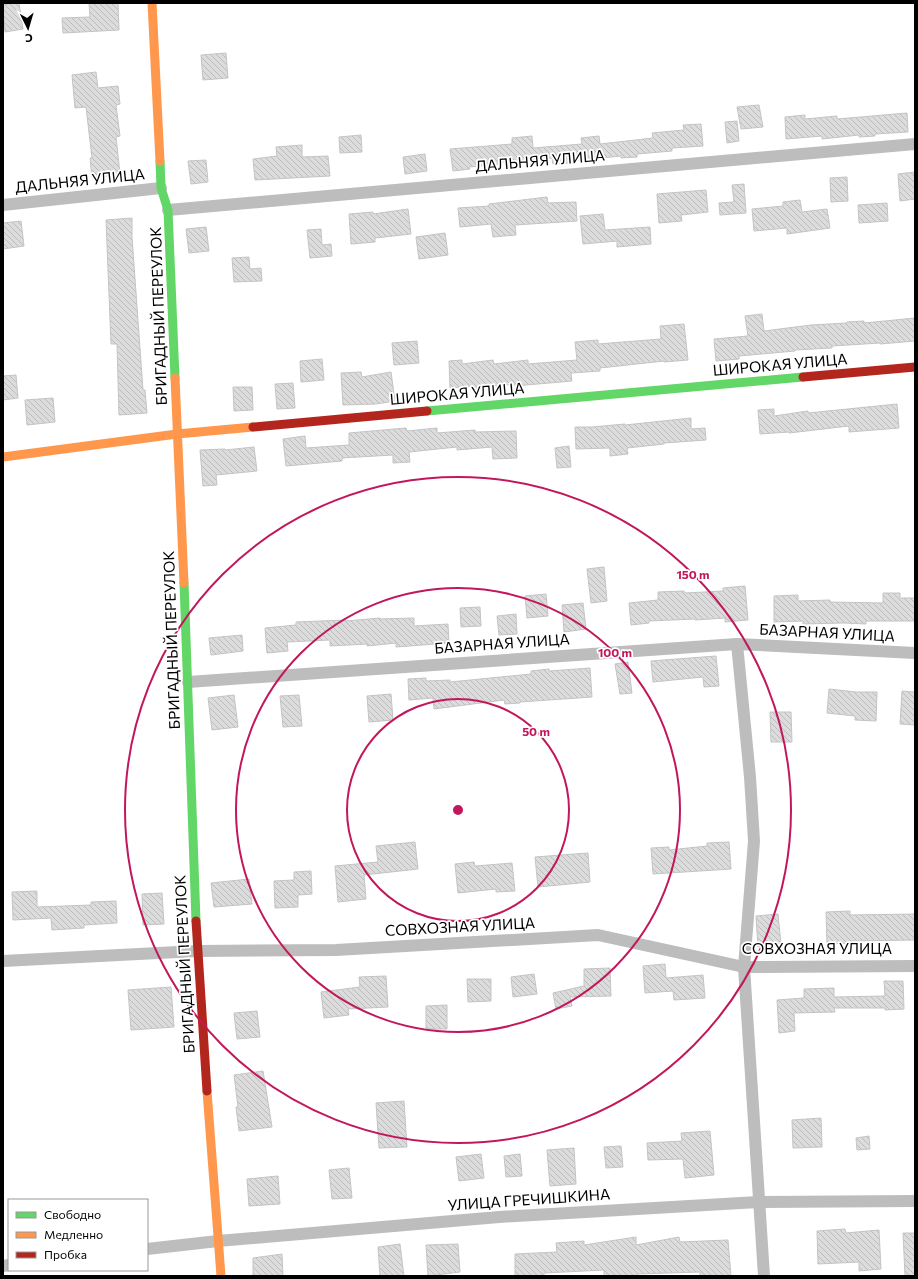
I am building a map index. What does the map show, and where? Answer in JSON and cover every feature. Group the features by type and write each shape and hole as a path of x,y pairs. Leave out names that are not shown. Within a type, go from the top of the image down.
{"street":[{"name":"БРИГАДНЫЙ ПЕРЕУЛОК","path":"152,3 161,188 168,210 188,682 197,951 221,1276"},
{"name":"ДАЛЬНЯЯ УЛИЦА","path":"168,210 915,144"},
{"name":"ДАЛЬНЯЯ УЛИЦА","path":"3,205 161,188"},
{"name":"ШИРОКАЯ УЛИЦА","path":"3,457 177,434 915,367"},
{"name":"БАЗАРНАЯ УЛИЦА","path":"188,682 737,644 915,653"},
{"path":"737,644 750,777 754,841 744,967 758,1202 764,1276"},
{"name":"СОВХОЗНАЯ УЛИЦА","path":"3,961 197,951 336,950 598,935 744,967 915,966"},
{"name":"УЛИЦА ГРЕЧИШКИНА","path":"148,1249 218,1241 500,1217 758,1202 915,1201"}],"building":[{"path":"19,3 23,29 5,32 3,5"},
{"path":"89,3 118,3 119,30 63,33 62,18 90,17"},
{"path":"226,53 228,78 203,80 201,55"},
{"path":"96,72 98,88 118,86 120,104 116,105 120,136 116,137 120,174 92,178 90,158 92,158 86,107 75,108 72,75"},
{"path":"759,105 763,127 741,129 737,107"},
{"path":"907,113 908,132 875,134 875,136 859,137 859,135 822,139 822,136 786,139 785,117 805,115 805,119 837,116 837,119"},
{"path":"737,121 739,141 727,143 725,122"},
{"path":"701,124 703,146 672,148 672,151 637,154 637,157 621,158 621,156 553,164 552,158 502,162 502,164 469,167 470,169 453,171 450,149 512,144 512,138 532,136 533,148 582,144 581,138 599,136 600,144 653,138 652,133 684,130 683,125"},
{"path":"361,135 362,152 340,153 339,137"},
{"path":"302,145 302,157 328,156 330,176 255,180 253,159 277,156 276,147"},
{"path":"425,154 427,171 405,174 403,157"},
{"path":"206,160 208,182 191,184 188,161"},
{"path":"915,172 915,199 900,201 898,174"},
{"path":"847,177 848,201 831,202 830,178"},
{"path":"744,184 746,213 720,215 719,203 734,202 732,185"},
{"path":"706,190 708,212 681,215 682,221 659,223 657,194"},
{"path":"547,197 548,203 576,202 577,221 515,225 516,235 493,237 491,224 460,227 458,208 489,206 489,204"},
{"path":"800,200 802,212 827,209 830,228 787,234 787,228 754,231 752,209 783,206 783,202"},
{"path":"887,203 888,221 859,223 858,205"},
{"path":"408,209 411,234 375,238 375,242 351,244 349,214 373,212 373,214"},
{"path":"603,214 605,230 650,227 651,244 617,247 617,241 583,244 580,216"},
{"path":"132,218 132,237 143,390 145,390 147,413 119,415 117,344 111,344 106,220"},
{"path":"21,221 24,246 3,249 3,223"},
{"path":"206,227 209,251 189,253 186,229"},
{"path":"321,229 322,245 331,244 332,256 310,258 307,230"},
{"path":"445,233 448,255 419,259 416,237"},
{"path":"249,257 250,269 261,268 262,281 234,282 232,258"},
{"path":"762,314 764,331 811,325 864,321 864,323 915,318 915,341 832,346 832,348 739,356 739,359 716,361 714,339 748,336 745,316"},
{"path":"684,324 688,360 600,368 600,371 571,373 572,381 515,386 515,384 476,388 476,386 450,388 449,361 462,360 462,364 493,360 494,364 528,360 528,364 577,360 575,342 598,340 598,344 661,339 660,326"},
{"path":"417,341 419,363 394,365 392,343"},
{"path":"322,359 324,380 301,382 300,361"},
{"path":"361,372 362,377 391,372 395,401 376,404 343,405 341,373"},
{"path":"16,375 18,398 3,400 3,376"},
{"path":"293,383 295,408 277,409 275,384"},
{"path":"233,387 252,387 253,410 234,411"},
{"path":"53,398 55,422 27,425 25,400"},
{"path":"897,404 899,428 849,432 849,426 789,433 760,434 758,410 774,409 774,416 808,411 808,413"},
{"path":"691,418 691,429 705,428 706,440 664,443 627,448 628,454 610,456 610,448 576,449 575,427 625,425"},
{"path":"406,428 407,431 437,428 437,433 475,430 475,432 516,431 517,458 493,459 492,447 457,450 457,447 409,452 410,462 393,463 393,455 342,458 342,461 286,466 283,439 305,436 306,448 349,445 349,433"},
{"path":"569,446 571,467 557,468 555,448"},
{"path":"254,447 257,471 216,475 217,485 203,486 200,450 225,450"},
{"path":"604,567 607,601 591,603 587,569"},
{"path":"745,586 748,620 725,622 725,618 695,619 649,621 649,623 631,625 629,603 658,600 658,592 684,591 685,593 723,591 723,588"},
{"path":"883,593 900,593 900,598 915,598 915,621 866,621 866,624 803,624 803,621 774,622 774,596 798,595 798,601 830,600 830,602 883,603"},
{"path":"546,594 548,616 527,618 525,596"},
{"path":"583,603 586,629 564,632 562,605"},
{"path":"480,607 481,626 461,627 460,608"},
{"path":"516,614 517,634 499,635 497,616"},
{"path":"380,618 414,618 414,626 448,624 449,643 396,647 396,643 367,646 367,644 330,646 330,640 287,642 288,651 267,653 265,628 296,625 296,622 346,621"},
{"path":"242,635 243,651 211,655 209,638"},
{"path":"716,656 719,686 704,687 703,677 653,682 651,661"},
{"path":"628,662 632,693 620,694 615,664"},
{"path":"590,668 592,697 505,704 504,700 434,709 433,698 409,700 408,679 426,678 426,681 450,680 450,682 531,674 531,671 549,669 549,671"},
{"path":"829,689 856,692 877,692 876,721 855,720 855,716 827,713"},
{"path":"902,691 915,692 915,725 900,724"},
{"path":"391,694 393,720 369,722 367,696"},
{"path":"234,695 238,727 212,730 208,698"},
{"path":"299,695 302,726 283,727 280,696"},
{"path":"770,712 791,712 792,742 771,742"},
{"path":"415,842 418,869 364,875 366,899 338,902 335,866 378,862 376,846"},
{"path":"729,842 731,869 653,874 651,848 669,847 669,850 707,846 707,843"},
{"path":"588,853 590,882 538,887 535,857"},
{"path":"474,862 475,866 512,863 515,891 496,892 496,889 458,893 455,864"},
{"path":"311,871 312,894 298,895 298,907 275,908 274,881 294,880 294,872"},
{"path":"249,879 252,904 214,907 211,883"},
{"path":"37,891 37,907 91,905 91,902 116,901 117,923 84,925 84,928 52,930 51,918 13,920 12,892"},
{"path":"162,893 164,924 143,925 142,894"},
{"path":"850,911 850,915 915,914 915,940 851,941 851,943 827,944 826,912"},
{"path":"778,914 781,944 758,947 756,916"},
{"path":"665,964 666,978 703,975 705,998 674,1000 673,991 645,993 643,966"},
{"path":"610,968 611,996 570,997 572,1006 556,1009 553,993 584,986 584,969"},
{"path":"534,974 537,994 513,997 511,977"},
{"path":"386,976 388,1007 348,1009 349,1015 324,1018 321,992 360,987 359,977"},
{"path":"467,979 491,979 491,1001 468,1002"},
{"path":"884,981 903,981 904,1009 885,1010 885,1008 834,1008 835,1012 794,1013 795,1031 779,1033 777,1000 804,998 804,989 834,988 834,997 885,996"},
{"path":"171,987 174,1027 131,1030 128,990"},
{"path":"447,1005 447,1029 426,1029 426,1006"},
{"path":"257,1011 260,1037 237,1039 234,1013"},
{"path":"263,1071 272,1127 239,1131 234,1075"},
{"path":"404,1101 407,1147 379,1148 376,1103"},
{"path":"821,1118 822,1147 793,1148 792,1120"},
{"path":"710,1131 714,1175 685,1178 683,1159 648,1160 647,1143 682,1141 681,1133"},
{"path":"869,1136 870,1149 857,1150 856,1138"},
{"path":"621,1146 623,1167 606,1168 604,1147"},
{"path":"574,1148 576,1184 550,1186 547,1150"},
{"path":"481,1154 484,1178 459,1181 456,1157"},
{"path":"520,1154 522,1176 506,1177 504,1156"},
{"path":"349,1168 352,1198 332,1199 329,1170"},
{"path":"278,1176 280,1204 249,1206 247,1179"},
{"path":"845,1229 846,1233 879,1230 881,1269 859,1271 859,1262 818,1264 817,1231"},
{"path":"903,1233 915,1233 915,1276 905,1276"},
{"path":"636,1237 636,1245 679,1237 680,1242 728,1240 731,1276 700,1276 700,1272 637,1274 637,1276 604,1276 604,1270 544,1273 544,1276 515,1276 515,1254 557,1252 556,1243 584,1241 584,1245"},
{"path":"400,1244 404,1276 380,1276 378,1247"},
{"path":"458,1244 460,1272 428,1276 426,1245"},
{"path":"282,1254 283,1276 253,1276 253,1258"}],"traffic: fast":[{"path":"160,161 161,188 168,210 175,378"},
{"path":"427,411 803,377"},
{"path":"184,583 196,921"}],"traffic: slow":[{"path":"152,3 160,161"},
{"path":"175,378 184,583"},
{"path":"3,457 177,434 253,427"},
{"path":"207,1091 221,1276"}],"traffic: jam":[{"path":"803,377 915,367"},
{"path":"253,427 427,411"},
{"path":"196,921 207,1091"}]}
